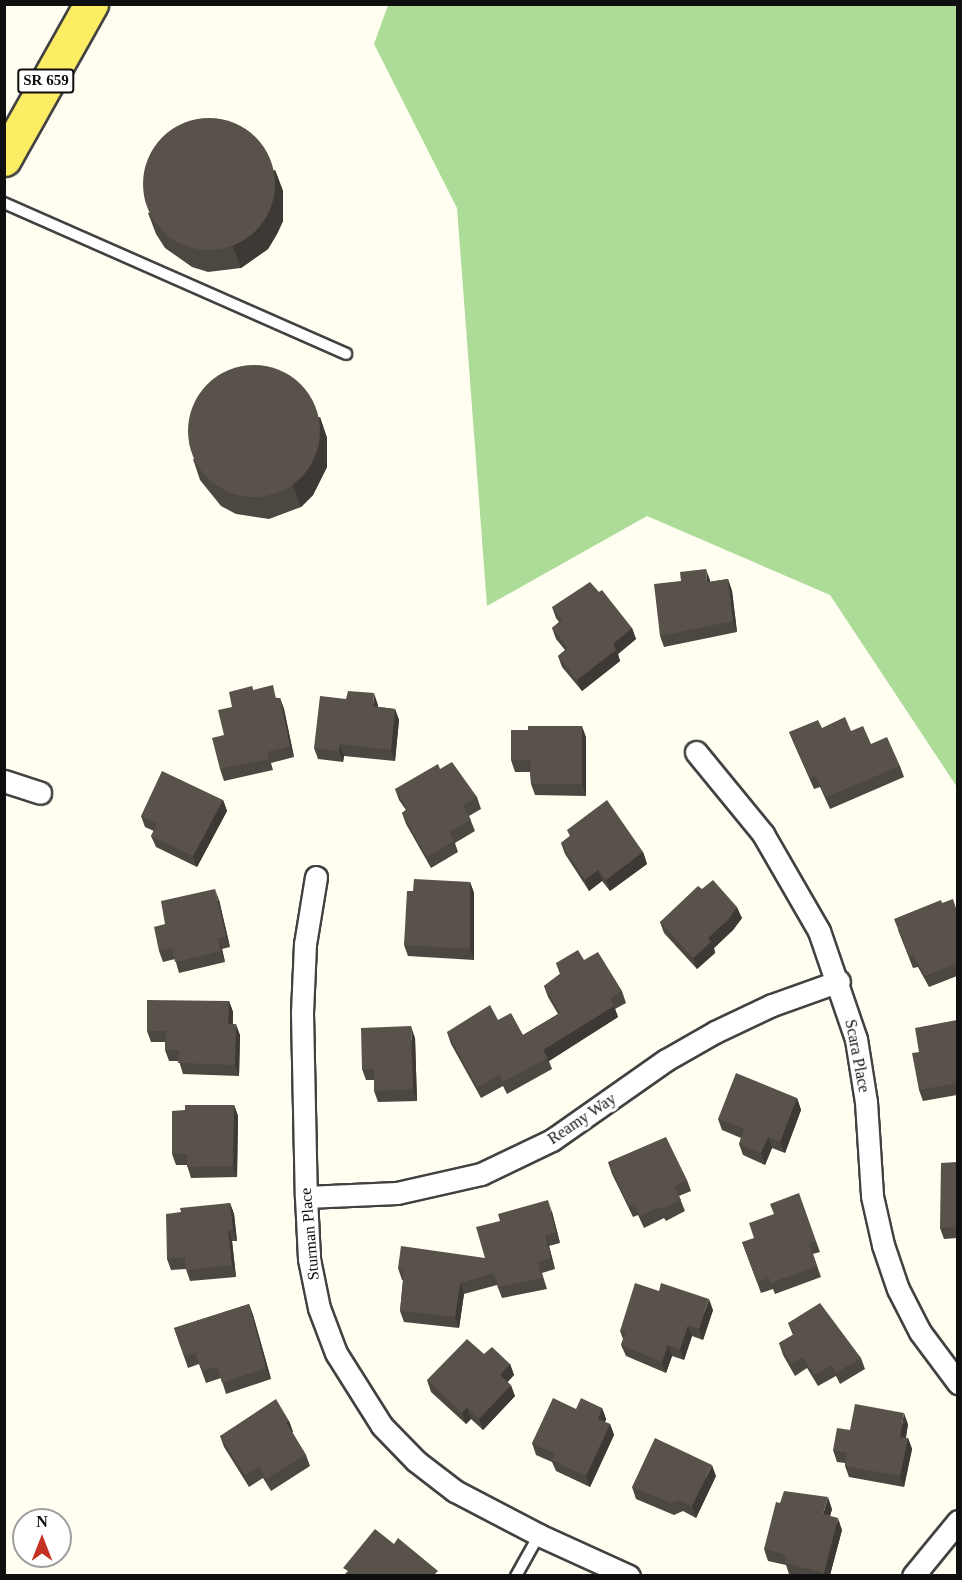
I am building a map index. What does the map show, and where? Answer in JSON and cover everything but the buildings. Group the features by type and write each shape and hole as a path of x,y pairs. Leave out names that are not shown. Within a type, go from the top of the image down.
{"main road":[{"name":"SR 659","path":"4,159 91,4"}],"street":[{"name":"Scara Place","path":"696,752 763,834 794,882 839,981 856,1039 866,1102 872,1196 882,1245 898,1289 920,1332 957,1383"},
{"path":"4,781 40,794"},
{"name":"Sturman Place","path":"316,877 305,944 302,1013 306,1197 309,1259 319,1308 336,1353 356,1392 382,1426 416,1461 456,1491 539,1535 630,1575"},
{"name":"Reamy Way","path":"306,1197 397,1193 482,1174 542,1146 715,1032 772,1005 839,981"},
{"path":"913,1575 957,1521"}],"lane":[{"path":"4,203 346,354"},
{"path":"516,1575 539,1535"}],"green space":[{"path":"388,5 957,5 957,787 830,595 647,516 487,606 457,208 374,44"}]}
